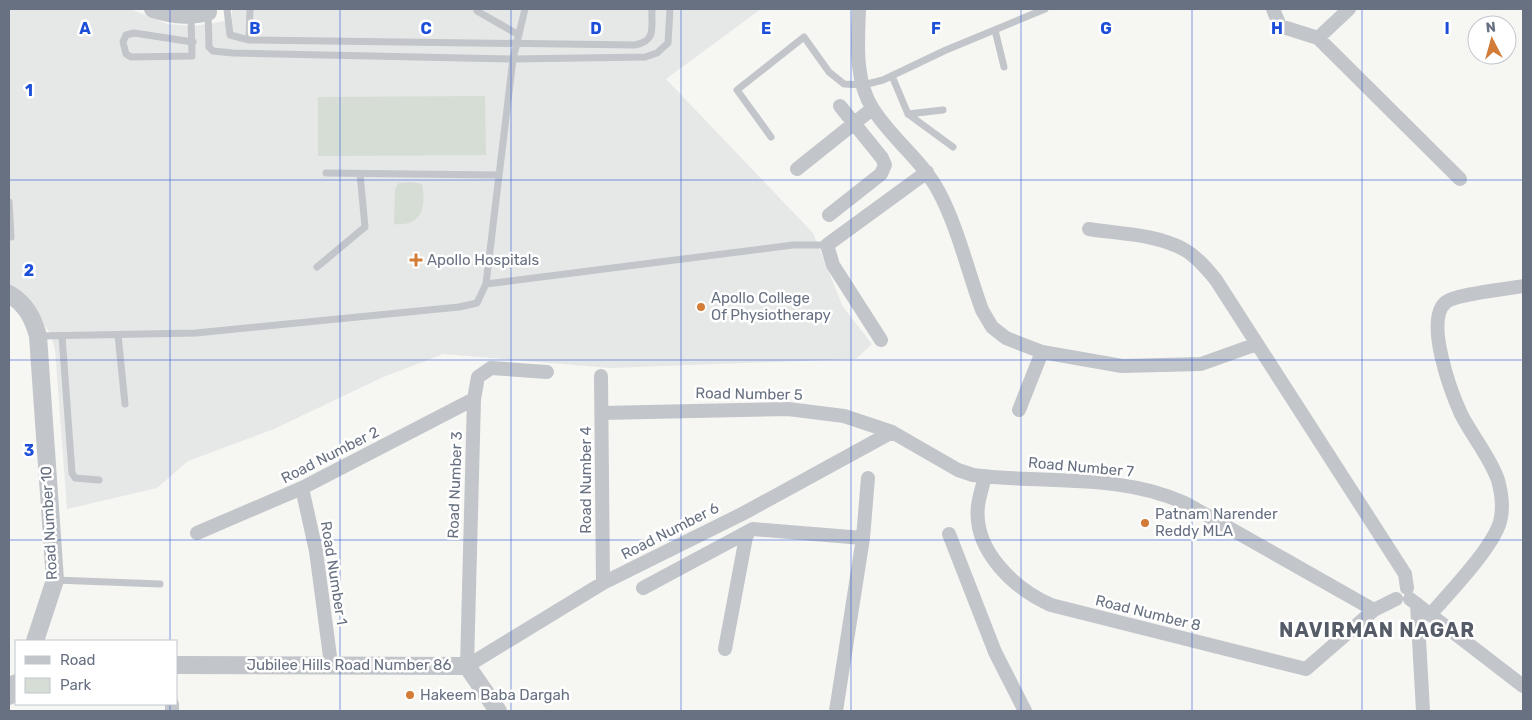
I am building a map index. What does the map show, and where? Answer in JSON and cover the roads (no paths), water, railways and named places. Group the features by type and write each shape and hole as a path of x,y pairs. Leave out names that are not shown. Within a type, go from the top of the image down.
{"street":[{"path":"154,9 176,16 213,14"},
{"path":"859,9 857,48 863,85 872,109 927,172 943,201 982,310 992,327 1006,338 1042,352 1122,366 1201,364 1257,344"},
{"path":"1273,9 1280,26 1318,38 1460,179"},
{"path":"1318,38 1349,9"},
{"path":"829,215 881,174 885,168 882,158 840,106"},
{"path":"798,169 872,109"},
{"path":"880,340 833,265 827,244 927,172"},
{"path":"841,206 855,224"},
{"path":"1089,229 1162,240 1185,250 1216,280 1405,574 1411,597 1423,711"},
{"path":"1430,615 1492,540 1501,519 1501,496 1497,479 1460,413 1445,371 1436,325 1439,310 1452,299 1523,286"},
{"name":"Road Number 10","path":"9,294 18,299 32,318 38,336 55,580 35,640"},
{"path":"1019,410 1042,352"},
{"name":"Road Number 3","path":"466,666 474,400 478,377 491,368 547,372"},
{"name":"Road Number 4","path":"601,376 603,584"},
{"name":"Road Number 2","path":"197,533 302,488 474,400"},
{"name":"Road Number 5","path":"602,413 788,409 844,416 892,432"},
{"name":"Road Number 6","path":"466,666 603,584 744,513 892,432"},
{"name":"Road Number 7","path":"892,432 958,470 985,476 1109,483 1162,492 1185,503 1374,610"},
{"name":"Road Number 8","path":"985,476 978,507 980,531 990,551 1009,579 1034,597 1051,605 1306,669 1374,610"},
{"path":"836,711 862,538 868,478"},
{"name":"Road Number 1","path":"302,488 316,551 331,664"},
{"path":"643,588 749,531 758,528 862,538"},
{"path":"725,649 746,537 749,531"},
{"path":"950,534 995,652 1024,711"},
{"path":"1411,597 1430,615 1523,686"},
{"path":"1374,610 1396,599 1404,604 1411,597"},
{"name":"Jubilee Hills Road Number 86","path":"178,665 331,664 466,666 498,711"},
{"path":"9,696 15,685"}],"lane":[{"path":"249,40 250,9"},
{"path":"38,336 196,332 459,307 477,303 486,284 513,59 524,9"},
{"path":"213,14 230,35 249,40 635,45 646,43 651,37 652,9"},
{"path":"213,14 209,47 212,51 513,59 645,57 656,53 668,43 670,9"},
{"path":"771,136 737,90 804,36 829,72 844,84 863,85 892,76 946,50 1045,9"},
{"path":"477,11 519,35"},
{"path":"193,42 134,33 126,35 123,42 126,54 132,57 189,56 193,52 193,42 213,14"},
{"path":"995,30 1004,67"},
{"path":"892,76 908,114 953,147"},
{"path":"908,114 943,110"},
{"path":"326,173 498,175"},
{"path":"317,267 365,227 360,174"},
{"path":"9,202 11,237 9,237"},
{"path":"486,284 793,245 827,244"},
{"path":"118,335 125,404"},
{"path":"62,336 72,473 74,478 80,480 99,480"},
{"path":"55,580 160,584"}],"place":[{"name":"Apollo Hospitals","path":"416,260"},
{"name":"Apollo College Of Physiotherapy","path":"701,307"},
{"name":"Patnam Narender Reddy MLA","path":"1145,523"},
{"name":"Hakeem Baba Dargah","path":"410,695"}],"district":[{"name":"NAVIRMAN NAGAR","path":"1377,630"}]}
